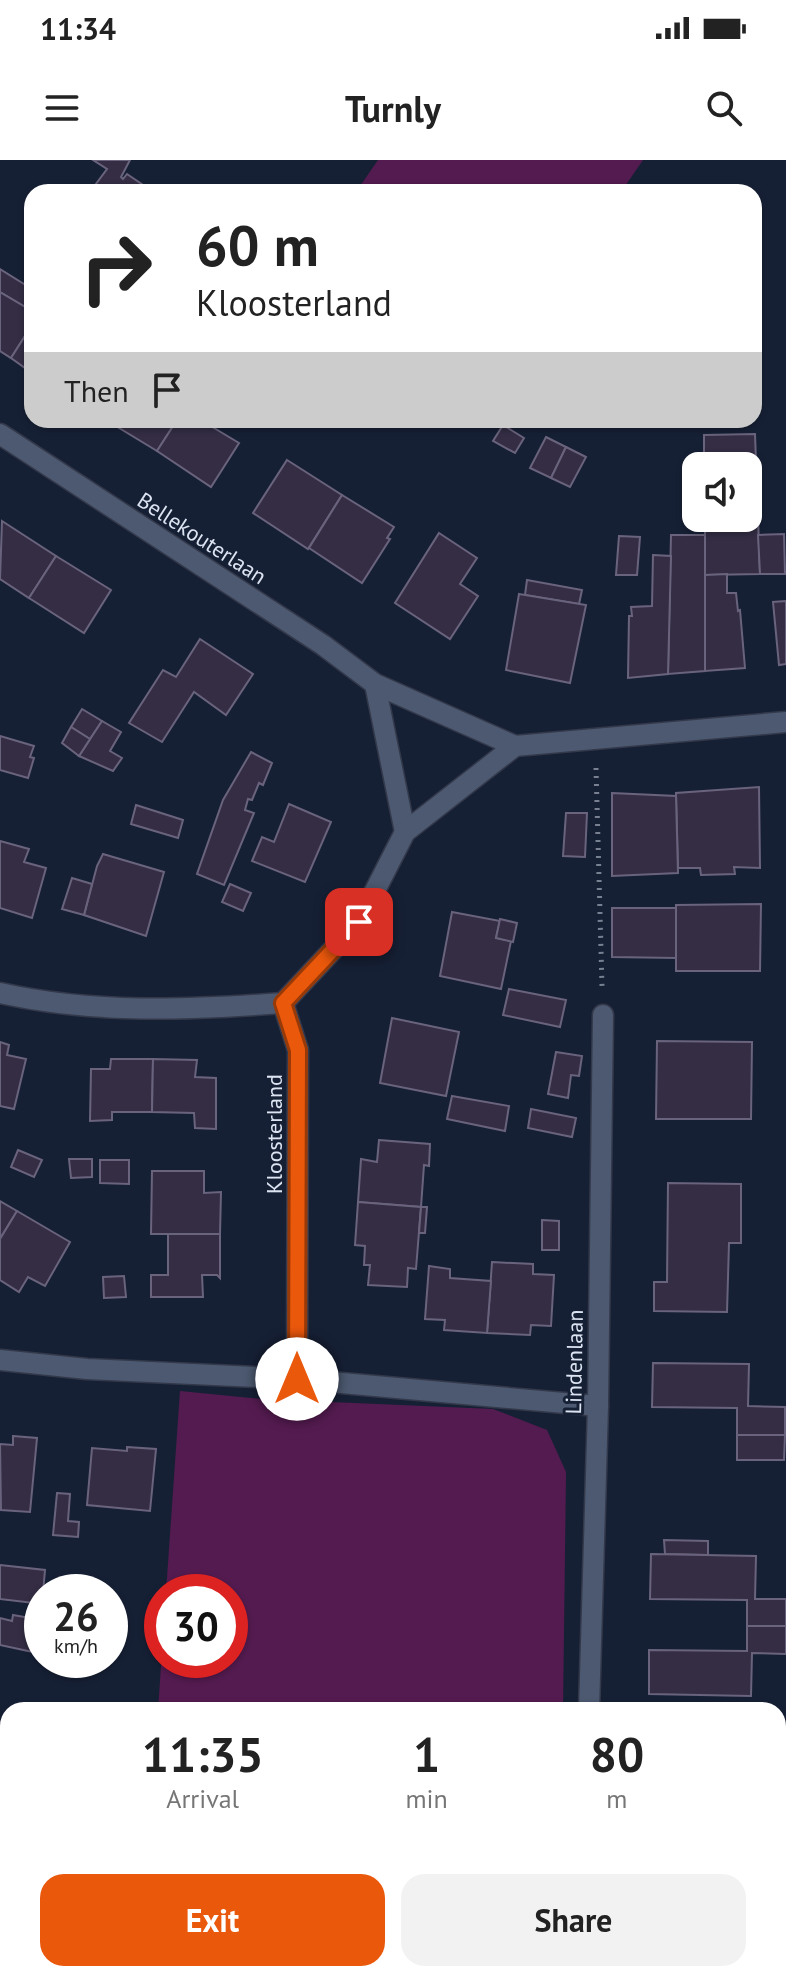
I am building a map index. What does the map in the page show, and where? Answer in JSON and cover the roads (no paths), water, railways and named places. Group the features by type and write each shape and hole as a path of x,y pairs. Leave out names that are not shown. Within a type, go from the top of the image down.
{"street":[{"name":"Bellekouterlaan","path":"0,434 323,645 375,684 515,746 786,722"},
{"path":"375,684 405,832"},
{"path":"0,993 94,1008 188,1010 283,1003 359,922 405,832 515,746"},
{"name":"Kloosterland","path":"283,1003 298,1050 297,1379"},
{"name":"Lindenlaan","path":"589,1702 598,1406 603,1015"},
{"path":"0,1360 87,1369 297,1379 598,1406"}]}
